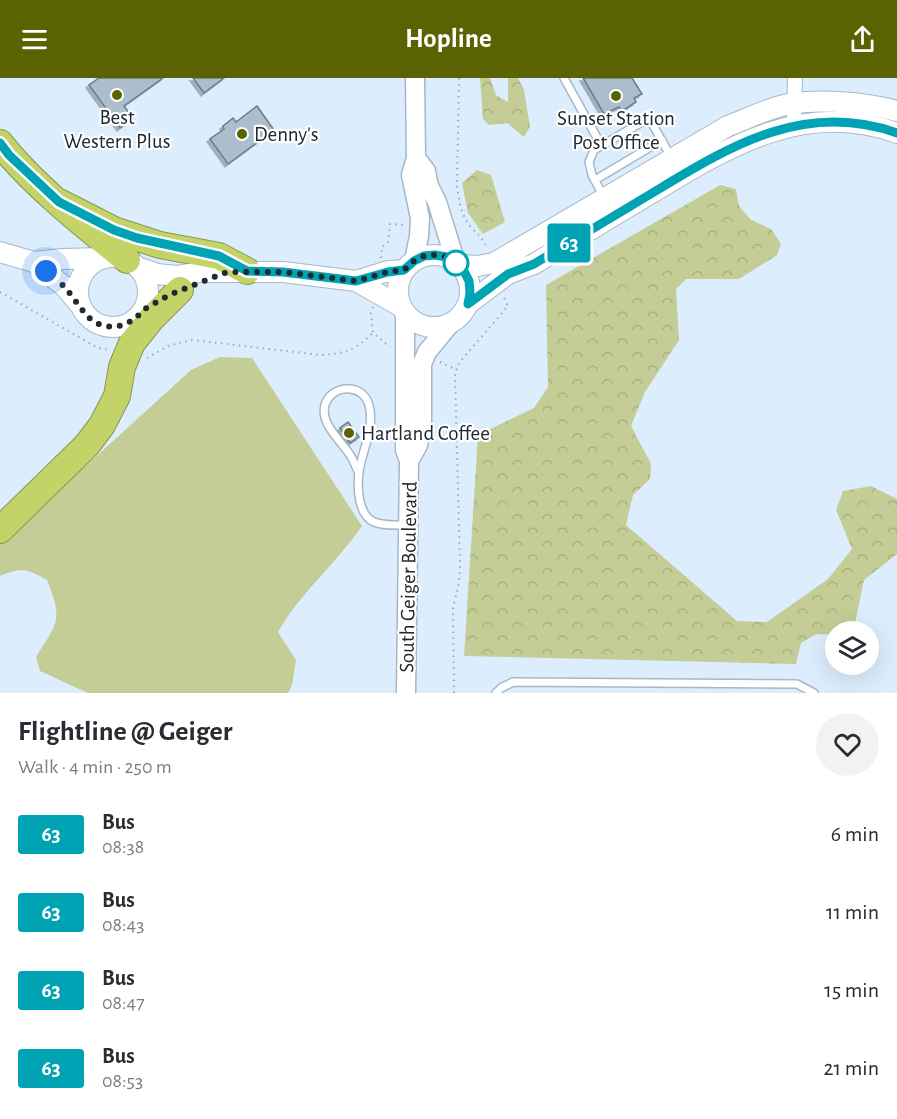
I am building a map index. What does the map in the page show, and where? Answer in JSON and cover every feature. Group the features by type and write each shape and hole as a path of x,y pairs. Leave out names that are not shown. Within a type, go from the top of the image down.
{"highway":[{"path":"0,143 9,155 122,262"},
{"path":"59,202 114,230 160,245 219,256 237,271"},
{"path":"119,353 132,343 180,290"},
{"path":"0,530 87,445 102,425 117,396 122,367 116,338 134,317"}],"main road":[{"path":"468,304 519,268 534,264 614,216 728,126 794,103 863,105 897,111"},
{"path":"458,264 478,266 494,263 604,198 743,141 794,125 846,122 882,127 897,133"},
{"path":"0,252 34,262 65,287 94,322 115,327 180,290 237,271"},
{"path":"34,262 62,259 122,262 157,273 176,276 201,272 283,272 356,281 379,293 403,310 417,324 429,327 442,327 450,324 462,314 468,304 470,293 469,281 458,264 447,257 435,255 424,256 409,265 356,281"},
{"path":"80,305 79,282 84,272 93,263 122,262 144,276 147,288 147,300 134,317"},
{"path":"403,310 397,293 399,281 409,265"}],"street":[{"path":"409,265 420,227 411,175 416,158 415,78"},
{"path":"794,125 795,78"},
{"path":"416,158 426,171 429,186 437,202 458,264"},
{"name":"South Geiger Boulevard","path":"403,310 405,450 409,461 406,693"},
{"path":"425,355 450,324"},
{"name":"South Geiger Boulevard","path":"409,461 418,445 422,422 421,381 425,355"}],"lane":[{"path":"564,78 601,145"},
{"path":"614,216 595,180 589,162 594,150 649,118 677,167"},
{"path":"595,180 662,140"},
{"path":"359,473 365,454 370,419 368,403 361,393 350,388 338,389 327,399 323,412 326,422 350,455 359,473 362,508 371,521 384,525 408,525"},
{"path":"496,693 513,682 797,684 814,693"}],"path":[{"path":"459,78 457,186 459,199 463,215 487,247 489,264"},
{"path":"382,273 380,252 388,242 390,224 420,227"},
{"path":"454,693 453,608 460,567 454,386 459,363 508,306 494,284"},
{"path":"0,292 98,348 139,359 147,358 168,346 192,340 321,355 335,354 350,351 373,333"},
{"path":"379,293 371,313 373,333 394,350 405,350"},
{"path":"425,355 457,370"}],"green space":[{"path":"480,78 490,78 496,95 508,102 508,78 518,78 524,90 530,127 524,137 507,123 489,125 483,119"},
{"path":"477,170 491,175 505,222 483,234 468,213 462,183"},
{"path":"720,185 736,189 739,206 751,220 771,229 781,244 777,255 739,279 686,279 676,289 679,340 645,392 631,426 651,464 650,479 633,495 626,525 737,621 767,622 828,579 852,549 836,510 843,491 871,486 897,499 897,554 864,580 855,621 825,621 825,634 816,634 801,643 796,664 464,656 478,435 534,408 548,387 546,285"},
{"path":"220,357 252,358 362,526 297,604 278,632 296,660 292,685 288,693 88,693 40,671 36,657 56,620 52,593 47,580 34,573 19,570 0,576 0,544 191,370"}],"building":[{"name":"Best Western Plus","path":"99,78 163,78 124,106 133,118 120,128 89,85"},
{"name":"Best Western Plus","path":"193,78 224,78 204,93"},
{"name":"Sunset Station Post Office","path":"583,78 632,78 642,94 634,98 636,102 622,111 619,107 604,114"},
{"name":"Denny's","path":"257,106 274,130 228,164 210,139 224,129 223,126 233,118 236,122"},
{"name":"Hartland Coffee","path":"348,422 359,437 350,443 340,428"}],"bus line":[{"name":"63","path":"0,143 9,155 59,202 114,230 137,238 160,245 219,256 247,271 283,272 356,281 404,270 424,256 447,257 459,265 469,281 468,304 508,274 534,264 706,160 743,141 794,125 815,122 846,122 882,127 897,133"}],"place":[{"name":"Best Western Plus","path":"117,95"},
{"name":"Sunset Station Post Office","path":"616,96"},
{"name":"Denny's","path":"242,134"},
{"name":"Hartland Coffee","path":"349,433"}],"route":[{"path":"46,271 65,287 94,322 115,327 126,324 143,310 169,295 227,272 283,272 356,281 404,270 424,256 447,257 456,263"}]}
